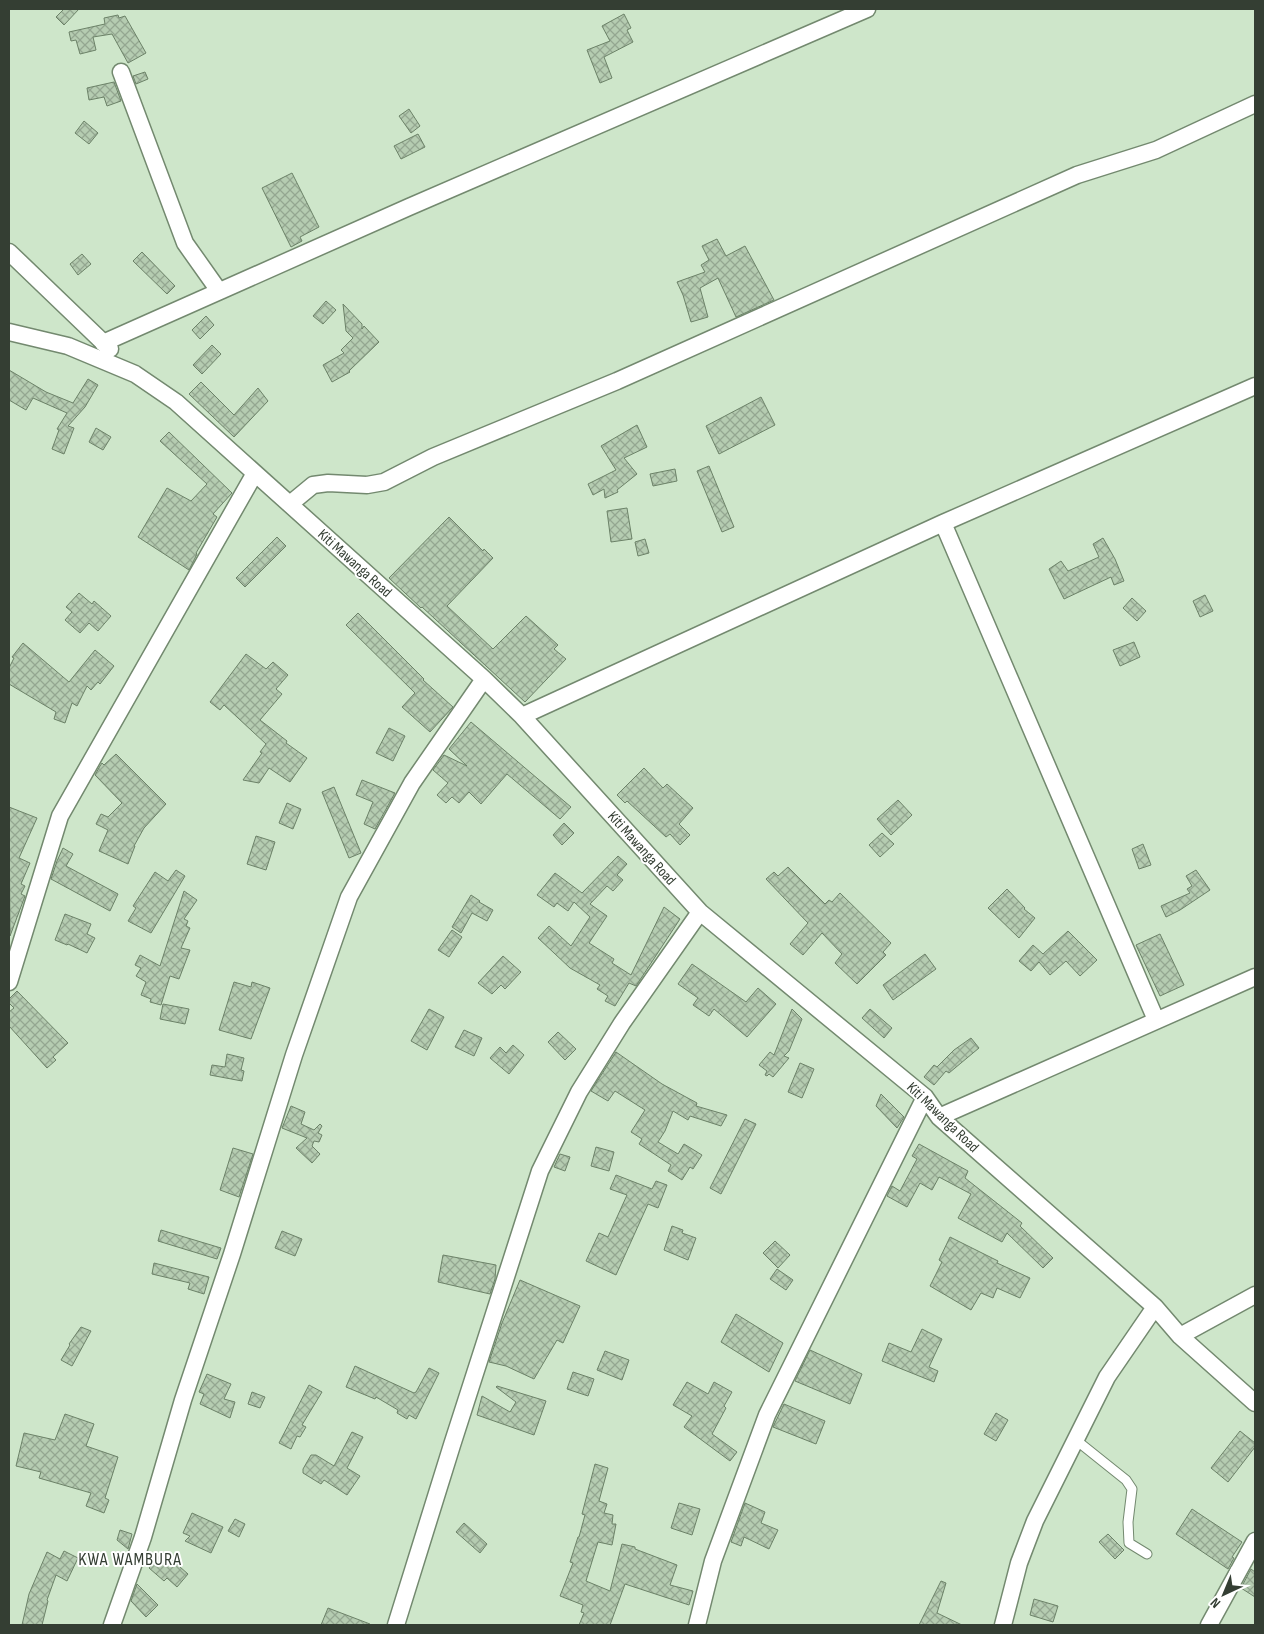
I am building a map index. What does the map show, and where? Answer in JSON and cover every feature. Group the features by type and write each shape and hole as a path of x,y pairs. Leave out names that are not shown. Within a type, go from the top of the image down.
{"street":[{"path":"103,343 867,9"},
{"path":"122,72 185,243 219,291"},
{"path":"290,504 312,485 328,483 367,485 384,482 434,457 625,377 1077,175 1156,150 1255,104"},
{"path":"9,252 135,374"},
{"name":"Kiti Mawanga Road","path":"9,332 68,346 135,374 176,402 484,679 522,716 700,912 924,1097 939,1117 1155,1307 1180,1336 1255,1402"},
{"path":"522,716 943,523 1255,386"},
{"path":"9,982 60,816 255,474"},
{"path":"943,523 1156,1020"},
{"path":"112,1625 142,1537 183,1400 232,1254 294,1055 349,897 412,783 484,679"},
{"path":"396,1625 540,1171 578,1092 622,1023 700,912"},
{"path":"939,1117 1255,977"},
{"path":"697,1625 713,1561 766,1415 924,1097"},
{"path":"1180,1336 1255,1295"},
{"path":"1003,1625 1019,1563 1035,1522 1108,1376 1155,1307"},
{"path":"1209,1625 1255,1541"}],"lane":[{"path":"1076,1440 1129,1484 1132,1489 1128,1522 1129,1543 1147,1554"}],"building":[{"path":"64,9 79,9 64,25 56,17"},
{"path":"624,14 631,28 627,30 633,42 604,57 612,78 600,83 587,50 610,41 602,26"},
{"path":"118,15 119,18 125,16 146,53 128,63 112,34 93,37 96,50 80,54 76,40 71,41 69,32 105,24 104,18"},
{"path":"145,72 148,79 136,84 133,76"},
{"path":"114,82 121,101 107,106 104,97 89,100 87,88"},
{"path":"409,109 420,126 411,133 399,116"},
{"path":"84,121 98,133 89,144 75,133"},
{"path":"418,134 425,147 401,159 394,146"},
{"path":"292,173 319,227 300,237 302,241 291,247 262,188"},
{"path":"717,239 726,256 745,246 774,300 736,317 718,278 700,288 708,317 691,322 677,282 705,272 701,265 709,260 702,246"},
{"path":"142,252 175,286 167,294 133,261"},
{"path":"82,254 91,264 78,275 70,264"},
{"path":"326,301 336,310 323,324 313,316"},
{"path":"343,304 362,324 362,329 364,326 379,342 350,372 332,382 323,365 344,353 341,350 353,338 346,331"},
{"path":"206,316 214,325 200,339 192,330"},
{"path":"212,345 221,354 202,374 193,365"},
{"path":"9,370 46,392 73,403 88,379 98,385 85,407 68,426 74,428 64,454 52,449 59,430 57,429 67,413 33,398 26,410 9,400"},
{"path":"201,382 234,415 258,388 268,401 234,437 189,394"},
{"path":"761,397 775,425 719,454 706,426"},
{"path":"637,425 647,447 624,458 637,474 617,490 618,492 605,498 604,489 593,495 588,484 616,470 601,446"},
{"path":"96,428 111,437 103,450 89,442"},
{"path":"169,432 232,493 213,514 217,517 196,553 189,570 138,537 167,488 191,501 207,484 160,441"},
{"path":"709,466 734,527 722,532 697,471"},
{"path":"675,469 677,481 653,486 650,474"},
{"path":"627,508 632,539 611,542 607,511"},
{"path":"449,517 483,551 484,549 493,558 447,606 493,649 526,616 558,645 554,649 566,659 525,702 389,578"},
{"path":"277,537 286,546 245,587 236,578"},
{"path":"1103,538 1115,559 1124,581 1114,585 1111,577 1064,599 1049,569 1061,561 1068,571 1099,557 1093,544"},
{"path":"645,539 649,553 638,556 635,542"},
{"path":"79,593 92,604 94,601 111,616 98,631 89,623 80,633 65,620 72,612 66,607"},
{"path":"1205,595 1213,611 1200,617 1193,601"},
{"path":"1132,598 1146,611 1137,621 1123,608"},
{"path":"358,613 423,680 453,707 430,732 402,707 415,693 346,625"},
{"path":"1134,642 1140,657 1120,666 1113,650"},
{"path":"23,643 69,682 95,650 114,666 100,684 98,682 91,690 87,686 77,706 72,703 65,723 54,719 56,712 9,684 9,668 14,658 12,657"},
{"path":"246,654 266,669 273,662 288,675 276,689 282,694 260,720 287,741 286,743 307,758 290,782 269,768 259,783 243,780 266,744 224,705 220,710 210,702"},
{"path":"471,722 571,807 560,819 507,774 481,804 469,792 459,803 452,797 446,803 437,795 448,783 433,770 444,755 467,766 449,749"},
{"path":"389,728 405,736 393,761 376,753"},
{"path":"116,754 166,804 144,828 134,846 128,864 99,851 108,830 96,824 101,814 108,817 122,803 95,775 102,763 104,765"},
{"path":"644,768 663,788 667,784 693,808 679,824 690,835 680,845 670,834 666,837 627,801 625,803 617,795"},
{"path":"362,780 395,793 375,829 364,824 373,802 356,795"},
{"path":"334,787 361,853 349,858 322,792"},
{"path":"898,800 912,815 891,835 877,819"},
{"path":"287,803 301,809 293,829 279,823"},
{"path":"9,807 37,818 19,858 30,863 21,884 25,886 21,894 25,896 10,936"},
{"path":"564,823 574,833 562,845 553,835"},
{"path":"882,833 894,844 880,857 869,845"},
{"path":"256,836 275,842 266,870 247,864"},
{"path":"1143,844 1151,865 1139,869 1132,849"},
{"path":"63,848 73,854 66,866 118,894 110,911 51,879"},
{"path":"618,856 627,864 617,875 623,880 613,891 607,886 590,904 607,916 589,943 614,959 612,963 631,975 664,907 680,919 636,986 629,983 615,1006 605,1001 608,996 597,989 600,985 570,968 538,938 549,926 571,946 590,917 574,902 568,911 557,903 554,907 537,895 555,873 582,893"},
{"path":"788,867 825,904 829,900 832,902 840,893 891,943 883,952 886,955 857,984 835,963 842,954 822,933 803,955 790,944 808,923 766,879 774,872 778,876"},
{"path":"176,870 185,876 151,933 128,921 136,908 133,906 155,872 168,881"},
{"path":"1196,870 1210,890 1166,917 1161,906 1190,893 1187,889 1192,886 1186,876"},
{"path":"1007,889 1024,909 1035,918 1019,938 988,908"},
{"path":"184,891 197,900 184,919 188,921 186,926 190,928 181,948 190,950 179,979 170,976 161,1005 150,1002 151,999 141,995 146,982 136,976 141,968 135,965 140,955 160,966"},
{"path":"471,895 493,910 487,921 472,913 461,933 452,927"},
{"path":"65,914 91,924 87,934 95,938 87,953 55,940"},
{"path":"452,930 462,937 449,957 438,950"},
{"path":"1068,931 1097,960 1080,976 1066,961 1050,975 1039,962 1031,971 1019,961 1033,945 1043,954"},
{"path":"1160,934 1184,985 1160,996 1136,945"},
{"path":"925,954 936,969 893,1000 883,985"},
{"path":"503,956 521,972 505,989 501,985 492,994 478,983"},
{"path":"692,964 746,1002 758,988 776,1004 747,1037 714,1009 709,1016 693,1005 698,998 678,984"},
{"path":"234,982 251,987 252,982 270,988 251,1039 219,1030"},
{"path":"17,991 68,1043 53,1057 56,1060 47,1068 9,1026 9,1012 14,1008 9,1003 9,999"},
{"path":"163,1004 189,1009 185,1024 160,1019"},
{"path":"429,1009 444,1017 427,1050 411,1041"},
{"path":"792,1009 802,1019 789,1051 784,1056 789,1058 773,1077 769,1074 767,1076 765,1075 767,1071 759,1065 770,1052 774,1055"},
{"path":"870,1009 892,1028 884,1038 862,1018"},
{"path":"464,1030 482,1038 474,1056 455,1047"},
{"path":"558,1032 576,1049 565,1060 548,1042"},
{"path":"971,1038 979,1048 949,1073 946,1071 934,1085 924,1077 934,1065 937,1067 954,1050"},
{"path":"513,1045 524,1055 509,1074 490,1058 500,1047 506,1053"},
{"path":"616,1052 662,1084 697,1103 696,1106 727,1115 721,1126 690,1116 688,1120 673,1111 665,1131 658,1142 678,1154 684,1144 702,1155 693,1169 690,1167 682,1180 668,1171 671,1165 639,1144 642,1139 631,1132 645,1110 615,1091 608,1101 591,1091"},
{"path":"227,1054 244,1058 241,1070 244,1071 242,1081 210,1075 212,1065 225,1067"},
{"path":"800,1063 814,1069 802,1098 788,1092"},
{"path":"881,1094 904,1117 897,1128 876,1106"},
{"path":"291,1106 305,1112 301,1124 314,1130 320,1124 322,1126 318,1133 322,1135 319,1142 314,1141 312,1146 320,1154 312,1163 296,1148 307,1138 282,1128"},
{"path":"745,1119 756,1124 721,1194 710,1188"},
{"path":"919,1144 968,1171 965,1178 1022,1223 1020,1226 1053,1258 1043,1268 1007,1233 1002,1242 958,1218 971,1194 939,1177 932,1190 920,1183 907,1207 887,1196 892,1186 900,1191 917,1159 912,1156"},
{"path":"596,1147 614,1152 609,1171 591,1166"},
{"path":"233,1148 253,1154 239,1197 220,1190"},
{"path":"560,1154 570,1157 565,1171 554,1167"},
{"path":"616,1175 652,1189 656,1181 667,1185 658,1208 648,1204 616,1275 586,1261 599,1233 608,1237 627,1195 610,1189"},
{"path":"672,1226 683,1230 682,1233 696,1238 688,1260 664,1250"},
{"path":"161,1230 221,1248 217,1259 158,1241"},
{"path":"282,1231 302,1239 295,1256 275,1248"},
{"path":"950,1237 998,1261 997,1263 1030,1278 1020,1298 997,1288 993,1298 981,1293 971,1310 930,1286 942,1262 939,1260"},
{"path":"775,1241 790,1255 778,1268 763,1253"},
{"path":"443,1255 496,1265 495,1279 490,1294 438,1282"},
{"path":"154,1263 209,1277 204,1294 188,1289 190,1283 152,1274"},
{"path":"777,1269 793,1280 786,1290 770,1279"},
{"path":"520,1280 580,1306 563,1343 557,1340 534,1379 506,1366 489,1362 502,1323"},
{"path":"736,1314 783,1343 769,1372 721,1342"},
{"path":"81,1327 91,1331 72,1366 61,1360"},
{"path":"922,1329 942,1339 929,1367 938,1371 934,1382 882,1361 889,1343 911,1352"},
{"path":"810,1350 862,1374 850,1404 795,1381"},
{"path":"605,1351 629,1360 622,1380 597,1370"},
{"path":"355,1366 414,1393 429,1368 439,1373 416,1419 409,1415 407,1419 397,1413 398,1410 376,1397 375,1399 346,1387"},
{"path":"573,1372 594,1379 588,1396 567,1389"},
{"path":"207,1374 231,1384 224,1399 235,1402 230,1418 200,1404 204,1394 199,1392"},
{"path":"687,1382 708,1394 714,1382 732,1392 712,1434 737,1452 730,1461 684,1427 692,1416 673,1405"},
{"path":"309,1385 322,1392 302,1425 306,1427 300,1437 297,1436 291,1449 279,1443"},
{"path":"497,1386 546,1401 534,1435 477,1415 482,1396 510,1412 516,1402"},
{"path":"252,1392 265,1397 260,1408 248,1404"},
{"path":"784,1404 825,1421 816,1444 773,1427"},
{"path":"996,1413 1008,1420 996,1441 984,1434"},
{"path":"65,1414 94,1424 86,1446 118,1457 105,1498 109,1500 104,1513 86,1506 91,1493 39,1478 41,1472 16,1466 24,1433 55,1440"},
{"path":"1240,1431 1255,1443 1255,1447 1228,1482 1211,1468"},
{"path":"352,1432 363,1437 347,1468 360,1476 347,1495 324,1480 321,1484 303,1473 303,1469 311,1455 316,1455 334,1466"},
{"path":"595,1464 608,1468 599,1501 607,1504 604,1513 613,1515 612,1524 616,1524 612,1545 598,1542 586,1581 610,1591 622,1544 635,1547 635,1549 677,1565 670,1585 693,1591 689,1605 625,1584 610,1625 579,1625 584,1613 581,1612 583,1605 560,1596 573,1563 570,1562 585,1515 582,1514"},
{"path":"679,1503 700,1509 692,1535 671,1528"},
{"path":"745,1503 765,1512 761,1523 778,1530 769,1549 744,1537 741,1546 731,1542"},
{"path":"1192,1509 1242,1542 1232,1557 1234,1558 1228,1569 1176,1534"},
{"path":"192,1513 223,1527 211,1553 185,1541 190,1536 183,1533"},
{"path":"235,1519 245,1524 239,1537 228,1531"},
{"path":"464,1523 487,1544 480,1553 456,1532"},
{"path":"120,1530 132,1534 128,1549 117,1540"},
{"path":"1108,1534 1124,1550 1115,1559 1099,1542"},
{"path":"64,1551 78,1558 67,1581 56,1575 47,1600 42,1625 22,1625 29,1594 47,1552 60,1559"},
{"path":"163,1552 188,1574 177,1587 167,1578 164,1581 149,1568"},
{"path":"1251,1569 1255,1572 1255,1597 1241,1588"},
{"path":"941,1581 946,1583 937,1613 962,1625 919,1625"},
{"path":"137,1584 158,1605 146,1617 131,1601"},
{"path":"1034,1599 1058,1606 1053,1622 1030,1615"},
{"path":"328,1608 370,1624 321,1625"}],"district":[{"name":"KWA WAMBURA","path":"130,1559"}]}
